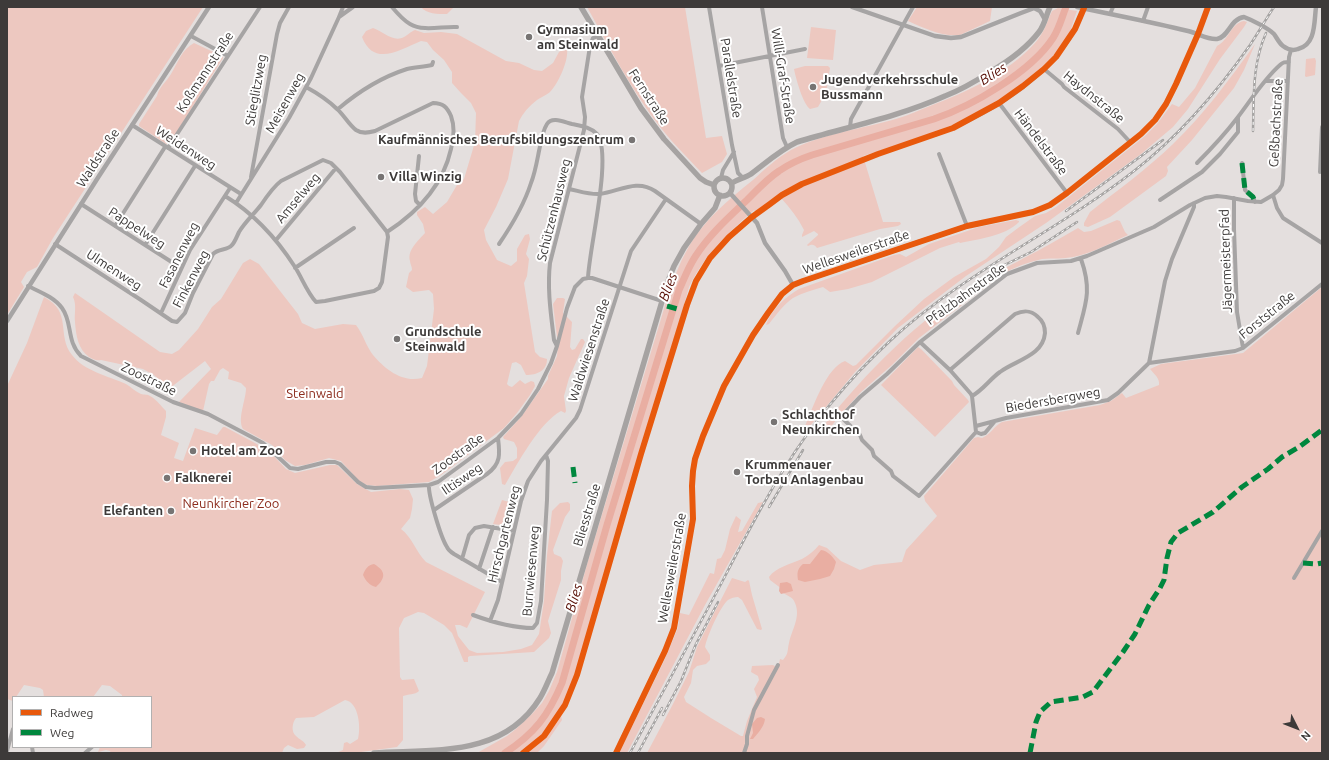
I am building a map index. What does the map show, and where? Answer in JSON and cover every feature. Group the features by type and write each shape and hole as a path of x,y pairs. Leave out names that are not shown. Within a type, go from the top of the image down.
{"main road":[{"name":"Fernstraße","path":"582,7 653,126 700,178 714,185"},
{"path":"1032,40 1048,7"},
{"path":"732,183 750,175 787,147 797,142 901,113 955,92 1011,59 1032,40 1044,25 1048,7"},
{"path":"721,178 727,179 732,183 730,193 724,196 716,193 714,185 721,178"},
{"name":"Bliesstraße","path":"374,753 460,748 483,743 513,727 526,716 540,698 552,673 662,301 674,266 684,248 701,224 716,208 720,195"}],"street":[{"name":"Waldstraße","path":"7,321 55,244 209,7"},
{"name":"Koßmannstraße","path":"115,226 260,7"},
{"name":"Stieglitzweg","path":"250,179 277,34 280,23 289,7"},
{"name":"Meisenweg","path":"236,203 289,118 306,87 339,18 342,7"},
{"path":"339,18 353,7"},
{"path":"393,7 405,20 419,28 457,28"},
{"name":"Parallelstraße","path":"709,7 737,170 742,178"},
{"name":"Willi-Graf-Straße","path":"762,7 783,138 787,147"},
{"path":"852,7 936,36 956,38 1034,7 1044,18"},
{"path":"850,127 851,119 913,7"},
{"path":"1077,7 1198,34 1210,39 1220,38 1236,19 1244,17 1273,33 1281,44 1291,50 1296,50 1303,47 1311,38 1316,7"},
{"path":"1110,14 1113,7"},
{"path":"1143,21 1148,7"},
{"name":"Wellesweilerstraße","path":"616,753 665,651 674,628 693,519 693,471 695,459 703,436 724,386 750,340 778,298 793,285 967,226 1033,212 1050,205 1067,193 1149,126 1164,108 1198,34 1208,7"},
{"path":"935,135 960,124 999,103 1044,69 1056,57 1068,41 1084,8"},
{"path":"191,36 228,56"},
{"name":"Schützenhausweg","path":"557,346 554,340 549,273 553,249 584,127 585,117 582,101 592,40 598,36"},
{"path":"719,66 805,49"},
{"name":"Geßbachstraße","path":"1273,196 1282,185 1283,179 1288,57 1291,50"},
{"path":"338,109 350,98 369,86 402,71 432,65 433,62"},
{"path":"1197,163 1238,117 1254,94 1281,64 1288,62"},
{"name":"Haydnstraße","path":"1044,69 1064,87 1118,129 1130,142"},
{"path":"1266,81 1288,81"},
{"path":"306,87 327,99 357,130 363,133 369,133 433,103 442,104 448,109 453,123 454,140 450,157 438,182 420,205 387,232"},
{"name":"Händelstraße","path":"999,103 1067,193"},
{"path":"1160,200 1202,172 1220,154 1238,132 1238,117"},
{"path":"499,244 510,229 526,197 531,183 543,131 548,122 554,120 584,127 593,131 601,142 602,148 600,194 588,278 662,301"},
{"name":"Weidenweg","path":"132,125 241,194"},
{"path":"1320,172 1322,127"},
{"path":"721,178 723,170 734,152"},
{"path":"939,154 967,226"},
{"path":"419,156 415,194 416,201 420,205"},
{"path":"225,196 236,203 276,240 316,302 374,292 379,288 382,282 388,237 387,232 331,163 323,160 276,184 251,216"},
{"path":"1242,163 1245,190 1254,198 1256,202"},
{"path":"145,245 195,166"},
{"name":"Amselweg","path":"276,240 336,168"},
{"path":"569,189 600,194 642,185 649,187 701,224"},
{"name":"Fasanenweg","path":"161,313 196,239 230,188"},
{"path":"730,193 757,223 765,243 793,285"},
{"path":"1149,363 1165,281 1172,259 1194,207 1194,203 1209,197 1217,196 1261,202 1273,196 1283,218 1322,243"},
{"name":"Jägermeisterpfad","path":"1234,198 1237,312 1243,348"},
{"name":"Waldwiesenstraße","path":"576,418 587,391 631,251 634,244 666,199"},
{"name":"Pfalzbahnstraße","path":"841,417 860,397 887,374 920,342 1007,274 1037,263 1081,259 1154,227 1194,203"},
{"name":"Pappelweg","path":"81,204 181,268"},
{"name":"Finkenweg","path":"161,313 174,322 180,320 185,313 193,293 213,254 216,251 232,245 240,230 251,216"},
{"path":"295,268 354,228"},
{"name":"Ulmenweg","path":"55,244 161,313"},
{"path":"1078,333 1088,292 1088,282 1081,259"},
{"name":"Zoostraße","path":"28,286 51,298 62,308 66,314 73,346 81,356 173,402 208,414 263,443 290,468 298,469 326,462 335,462 340,464 358,482 366,487 375,488 429,485 444,479 498,438 521,414 538,389 557,346 573,291 580,281 588,278"},
{"name":"Forststraße","path":"1149,363 1235,351 1243,348 1322,284"},
{"path":"950,370 1015,314 1026,311 1039,317 1043,322 1045,330 1044,340 1040,346 1033,354 999,372 972,396"},
{"path":"920,342 950,370 972,396 976,432"},
{"name":"Biedersbergweg","path":"976,426 995,421 1108,400 1118,393 1149,363"},
{"name":"Biedersbergweg","path":"841,417 860,435 862,440 872,450 874,456 891,471 893,476 919,496 976,432 981,434 985,433 995,421"},
{"name":"Hirschgartenweg","path":"490,621 498,600 521,501 528,480 534,469 576,418"},
{"name":"Iltisweg","path":"434,510 495,468 499,457 498,438"},
{"name":"Burrwiesenweg","path":"473,616 508,625 530,628 533,628 536,623 541,601 547,500 548,461 546,455"},
{"path":"429,485 429,493 441,535 447,548 462,559 502,582"},
{"path":"462,559 469,535 472,530 479,526 514,531"},
{"path":"479,569 493,527"},
{"path":"1294,578 1322,531"},
{"path":"744,753 754,710 778,665"},
{"path":"7,751 12,736"}],"green space":[{"path":"7,7 203,7 53,238 37,267 27,272 21,282 24,287 7,315"},
{"path":"421,7 454,7 447,14 436,14 426,11"},
{"path":"587,7 685,7 706,138 722,136 727,154 722,162 702,173 665,134 630,84"},
{"path":"917,7 992,7 990,21 960,35 947,35 908,21"},
{"path":"1058,8 1077,11 1069,34 1051,57 1036,72 1019,85 985,108 948,127 918,139 863,156 883,222 900,222 901,224 817,248 813,245 807,245 818,234 814,231 802,237 804,230 802,226 794,213 781,198 759,215 754,210 709,254 689,287 583,658 575,683 561,716 562,720 544,746 537,753 477,753 507,736 516,729 542,703 549,691 557,672 588,561 670,289 684,255 700,230 734,195 771,164 791,150 816,139 886,122 907,115 972,88 1000,72 1012,64 1035,43 1043,31 1052,11"},
{"path":"1244,21 1247,22 1244,27 1220,59 1188,109 1173,127 1141,154 1046,223 966,276 898,328 855,372 801,435 822,387 832,371 838,365 845,361 853,366 856,365 924,299 954,277 986,259 999,247 1006,237 1035,216 1046,213 1056,207 1145,136 1157,124 1172,104 1179,107 1195,88 1217,46 1236,25"},
{"path":"811,27 836,30 833,60 807,58"},
{"name":"Steinwald","path":"373,28 396,39 404,37 415,30 424,33 441,32 457,34 506,61 519,63 534,70 542,71 553,63 559,52 565,48 567,49 562,72 553,88 549,93 531,105 524,112 519,121 508,179 484,230 486,240 497,260 511,266 517,261 517,249 525,235 529,234 530,239 526,254 529,259 527,276 524,283 535,352 540,357 547,359 547,363 541,372 526,375 521,365 516,362 512,363 507,384 512,387 520,380 525,384 531,381 534,382 535,386 530,395 504,428 441,475 429,482 377,486 367,485 359,481 341,461 329,458 305,465 295,466 285,460 272,445 243,429 241,425 241,415 246,388 241,383 228,379 229,372 223,368 220,370 214,381 211,381 209,384 203,411 179,402 211,369 205,361 168,388 154,375 143,369 96,360 89,357 82,350 77,337 75,327 75,303 73,297 75,293 160,352 172,354 179,350 198,329 212,307 221,299 243,263 250,259 259,264 298,314 302,323 315,329 343,324 356,325 373,355 389,370 401,377 415,379 422,378 427,366 434,309 433,294 429,290 413,292 406,287 409,273 412,270 409,257 410,253 425,233 423,224 417,215 417,212 425,207 433,214 447,202 457,185 464,179 475,142 476,113 471,103 452,83 452,72 444,60 427,42 421,41 388,54 373,52 367,46 362,37 366,31"},
{"path":"194,43 222,56 223,58 170,143 166,144 139,126 139,124 183,53"},
{"path":"1255,44 1244,70 1234,88 1192,140 1167,167 1168,171 1166,176 1110,217 1088,227 1084,226 1090,212 1153,162 1184,133 1216,96"},
{"path":"1315,58 1315,75 1306,77 1306,59"},
{"name":"Jugendverkehrsschule Bussmann","path":"805,66 828,66 830,68 826,93 818,107 810,109 802,97 794,69"},
{"path":"1016,220 1019,222 1007,231 940,248 872,282 848,289 830,292 823,287 800,295 793,298 786,304 769,324 766,325 771,314 779,304 799,289 894,255 900,254 906,257 929,244 979,227"},
{"path":"1117,220 1120,221 1128,235 1080,255 1069,258 1037,260 1002,274 919,338 892,365 861,392 826,433 821,429 856,387 894,348 915,329 958,296 986,278 1078,228 1084,232 1091,231"},
{"path":"1322,287 1322,753 647,753 689,672 697,647 732,578 745,582 748,580 749,581 762,629 757,629 742,600 738,597 728,600 718,615 706,642 705,647 710,655 710,660 706,664 697,666 693,670 691,683 684,697 686,702 743,736 747,721 757,697 754,689 759,680 758,676 751,672 752,666 773,665 778,668 780,659 783,660 787,654 790,638 797,618 797,608 793,599 783,593 786,592 770,580 769,577 772,574 784,566 802,559 819,545 827,548 841,561 860,570 874,565 902,562 906,550 937,516 925,501 924,496 974,438 985,437 1002,422 1100,405 1111,401 1122,393 1126,398 1159,385 1158,378 1150,369 1161,364 1243,353"},
{"name":"Neunkircher Zoo","path":"44,297 53,303 58,310 63,324 67,347 77,361 90,369 126,384 139,393 149,395 166,411 166,417 161,435 179,443 174,458 183,461 195,428 217,435 223,427 225,427 268,450 286,469 295,473 330,465 337,465 357,484 371,492 400,489 409,490 413,499 412,509 410,518 401,529 405,532 426,562 485,592 467,628 460,625 455,625 458,636 469,650 477,653 503,652 521,649 532,645 539,634 544,601 552,511 560,503 568,502 570,504 570,510 565,517 553,550 554,554 561,557 563,561 561,580 548,621 551,633 549,638 534,652 470,656 468,657 468,662 464,662 452,633 444,625 424,613 418,612 404,618 399,628 400,677 402,680 414,679 419,691 403,696 403,740 397,747 354,753 336,753 343,750 344,743 347,742 350,744 358,739 359,734 359,722 356,710 350,702 345,700 314,717 296,718 293,725 293,732 306,745 304,748 297,749 288,745 284,748 282,753 111,753 110,751 106,750 98,752 100,748 152,748 152,696 122,696 110,686 102,685 94,696 44,696 43,690 40,688 24,685 17,696 12,696 12,701 7,699 7,386 27,343"},
{"path":"557,298 565,299 563,313 572,322 570,347 572,350 575,349 581,339 585,342 569,378 564,396 566,411 565,413 561,411 553,417 537,434 505,485 502,484 500,468 505,462 513,461 517,458 517,448 514,442 504,439 503,437 521,417 548,379 557,356 558,345 553,304"},
{"path":"918,347 952,381 969,402 935,437 881,385"},
{"path":"502,500 517,504 512,522 508,526 493,524"},
{"path":"763,502 705,605 627,753 619,753 664,661 678,628 680,613 689,615 710,573 714,574 717,559 721,558 725,550 730,529 736,516 741,520 738,532 742,531 758,503"}],"shaded area":[{"path":"821,550 832,556 836,562 830,576 805,582 798,580 799,569 803,564 810,564"},
{"path":"374,564 383,572 382,581 376,587 371,585 363,575 370,565"},
{"path":"787,582 791,584 793,591 781,594 779,591 780,583"},
{"path":"761,717 765,719 763,725 753,739 750,739 753,733 752,724 757,718"}],"waterway":[{"name":"Blies","path":"505,753 525,738 540,723 557,695 562,683 607,525 679,290 690,265 706,241 762,185 783,168 812,155 934,119 966,106 1000,86 1016,75 1043,51 1059,27 1066,7"}],"railway":[{"path":"630,753 751,526 795,452 832,402 875,355 918,317 979,273 1104,193 1151,157 1182,128 1211,96 1250,45 1274,7"},
{"path":"1253,131 1256,69 1261,45 1266,33"},
{"path":"1066,211 1163,140"},
{"path":"988,273 1031,252 1077,222"},
{"path":"769,507 803,450"},
{"path":"663,715 681,681 696,644 718,602"},
{"path":"638,753 662,708"}],"marked path":[{"path":"1242,163 1245,190 1253,197 1255,202"},
{"path":"667,306 681,310"},
{"path":"1030,753 1036,722 1040,712 1051,702 1083,697 1093,692 1123,652 1135,634 1149,605 1164,580 1171,542 1178,533 1213,512 1242,487 1282,457 1299,447 1322,430"},
{"path":"573,467 575,483"},
{"path":"1303,563 1322,563"}],"cycle path":[{"path":"616,753 665,651 674,628 693,519 693,471 695,459 703,436 724,386 753,335 782,294 793,285 803,281 967,226 1033,212 1050,205 1141,134 1155,120 1166,104 1176,84 1208,7"},
{"path":"523,753 544,736 565,705 577,675 641,454 687,305 696,281 710,258 729,237 752,217 782,195 802,184 878,154 953,128 999,103 1023,86 1056,57 1075,29 1084,8"}],"place":[{"name":"Gymnasium am Steinwald","path":"529,37"},
{"name":"Jugendverkehrsschule Bussmann","path":"813,87"},
{"name":"Kaufmännisches Berufsbildungszentrum","path":"632,140"},
{"name":"Villa Winzig","path":"381,177"},
{"name":"Grundschule Steinwald","path":"397,339"},
{"name":"Schlachthof Neunkirchen","path":"774,422"},
{"name":"Hotel am Zoo","path":"193,451"},
{"name":"Krummenauer Torbau Anlagenbau","path":"737,472"},
{"name":"Falknerei","path":"167,478"},
{"name":"Elefanten","path":"171,511"}]}
